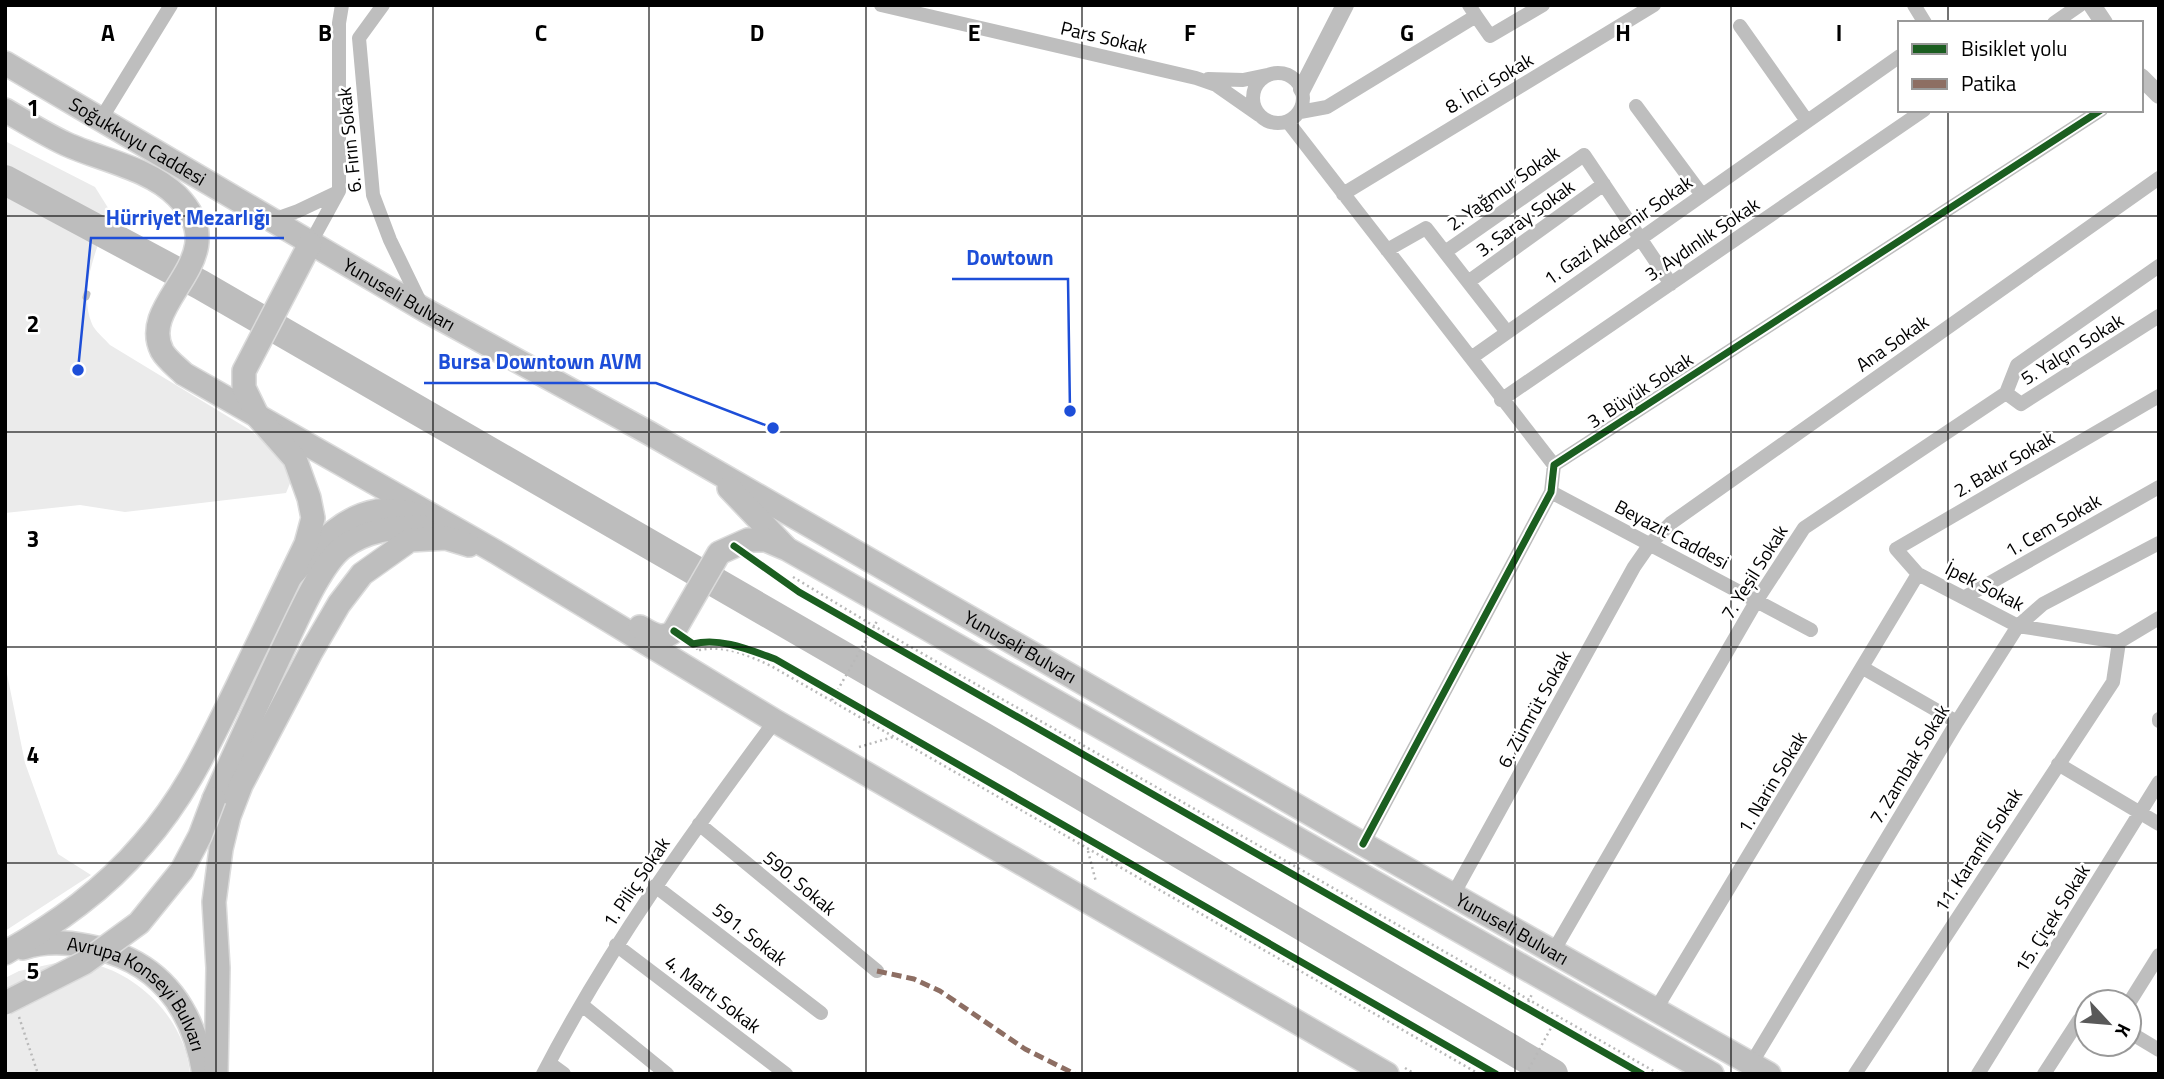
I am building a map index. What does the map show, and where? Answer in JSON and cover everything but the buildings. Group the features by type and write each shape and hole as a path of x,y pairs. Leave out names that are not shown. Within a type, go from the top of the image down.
{"main road":[{"name":"Soğukkuyu Caddesi","path":"5,63 270,221"},
{"name":"Soğukkuyu Caddesi","path":"5,110 68,145 108,158 176,194 198,231 198,245 194,258 161,317 157,332 162,351 184,374 258,417"},
{"name":"Yunuseli Bulvarı","path":"270,221 700,462 1760,1069"},
{"path":"5,954 84,902 143,845 168,813 193,777 306,544 313,518 309,498 295,459 258,417 244,388 244,371 310,244"},
{"path":"258,417 496,552 775,721 1387,1074"},
{"path":"700,462 738,496 786,560"},
{"path":"290,577 331,533 349,520 380,510 432,516 475,528 500,539 659,637 668,636 683,626 719,553 748,540 766,540 786,560"},
{"path":"11,1005 84,963 139,923 182,870 200,836 214,799 301,611 320,576 341,549 371,532 399,527 428,527 464,534"},
{"path":"216,1074 218,968 214,902 221,849 229,816 241,785 285,698 339,604 362,574 383,558 410,540 446,538 496,552"},
{"name":"Yunuseli Bulvarı","path":"786,560 913,621 1712,1074"},
{"name":"Avrupa Konseyi Bulvarı","path":"5,954 33,945 78,944 110,950 148,969 166,986 180,1005 201,1051 205,1074"}],"street":[{"path":"101,119 171,5"},
{"name":"6. Fırın Sokak","path":"310,244 339,191 339,23 342,5"},
{"name":"6. Fırın Sokak","path":"383,5 359,37 373,195 390,240 425,310"},
{"name":"Pars Sokak","path":"881,5 1196,78"},
{"path":"1300,112 1327,107 1472,11 1490,36 1543,5"},
{"name":"8. İnci Sokak","path":"1343,194 1654,5"},
{"path":"1914,5 1924,21"},
{"path":"2057,21 2080,5"},
{"path":"2092,5 2103,21"},
{"path":"1196,78 1216,85 1272,123 1288,122 1300,112 1303,105 1302,89 1347,7"},
{"path":"1741,26 1807,121"},
{"name":"1. Gazi Akdemir Sokak","path":"1471,358 1898,56"},
{"path":"1196,78 1243,80 1276,73 1292,77 1302,89"},
{"path":"1259,115 1255,108 1254,93 1257,85 1269,75"},
{"path":"2143,82 2159,95"},
{"path":"1636,106 1702,195"},
{"name":"3. Aydınlık Sokak","path":"1501,400 1921,112"},
{"name":"3. Büyük Sokak","path":"1554,465 2098,112"},
{"path":"1288,122 1554,465 1551,492 1363,844"},
{"name":"2. Yağmur Sokak","path":"1445,252 1584,155 1604,184"},
{"name":"Ana Sokak","path":"1650,544 1671,523 2159,178"},
{"path":"1604,184 1671,284"},
{"name":"3. Saray Sokak","path":"1468,282 1604,184"},
{"path":"270,221 339,191"},
{"name":"2. Yağmur Sokak","path":"1387,250 1426,228 1507,332"},
{"path":"2006,393 2017,365 2159,266"},
{"name":"5. Yalçın Sokak","path":"2006,393 2021,404 2159,316"},
{"name":"7. Yeşil Sokak","path":"1554,950 1757,600 1804,528 2006,393"},
{"name":"2. Bakır Sokak","path":"1918,573 1896,549 2159,396"},
{"name":"1. Cem Sokak","path":"1965,597 2159,487"},
{"name":"Beyazıt Caddesi","path":"1551,492 1811,630"},
{"name":"7. Zambak Sokak","path":"1760,1069 1956,722 2018,626 2043,604 2159,543"},
{"name":"6. Zümrüt Sokak","path":"1454,893 1634,567 1650,544"},
{"name":"İpek Sokak","path":"1918,573 2018,626 2119,642"},
{"name":"1. Narin Sokak","path":"1656,1009 1918,573"},
{"path":"2119,642 2159,618"},
{"name":"11. Karanfil Sokak","path":"1855,1074 2112,682 2119,642"},
{"path":"1863,668 1956,722"},
{"name":"1. Piliç Sokak","path":"546,1068 616,945 699,824 775,721"},
{"path":"2058,764 2159,824"},
{"name":"15. Çiçek Sokak","path":"1978,1074 2159,782"},
{"name":"590. Sokak","path":"699,824 877,971"},
{"name":"591. Sokak","path":"655,886 821,1013"},
{"name":"4. Martı Sokak","path":"616,945 786,1074"},
{"path":"2153,976 2159,955"},
{"path":"582,1005 667,1074"},
{"path":"2044,1074 2073,1029"},
{"path":"2143,1040 2159,1050"},
{"path":"546,1068 564,1074"}],"path":[{"path":"786,560 822,596 1659,1074"},
{"path":"811,598 1642,1074"},
{"path":"683,626 704,658"},
{"path":"683,626 696,647"},
{"path":"835,695 867,639"},
{"path":"696,647 706,641 749,649 775,659 1485,1067"},
{"path":"835,695 893,737 1479,1074"},
{"path":"857,747 893,737"},
{"path":"11,1005 38,1074"},
{"path":"1526,1074 1558,1015"}],"shaded area":[{"path":"5,141 95,187 110,211 88,282 88,310 95,329 110,345 250,430 272,448 285,464 291,481 286,493 125,512 80,505 5,513"},
{"path":"5,664 25,763 58,854 91,875 5,931"},
{"path":"65,961 93,964 115,972 146,992 160,1006 181,1038 190,1074 5,1074 5,978 19,971"}],"waterway":[{"path":"5,180 201,285 983,737 1553,1074"}],"marked path":[{"path":"877,971 914,979 940,991 1025,1049 1075,1074"}],"cycle path":[{"path":"1363,844 1551,492 1554,465 2098,112"},
{"path":"734,546 799,592 1642,1074"},
{"path":"674,631 693,644 724,643 775,659 1496,1074"}],"place":[{"name":"Hürriyet Mezarlığı","path":"78,370"},
{"name":"Dowtown","path":"1070,411"},
{"name":"Bursa Downtown AVM","path":"773,428"}]}
